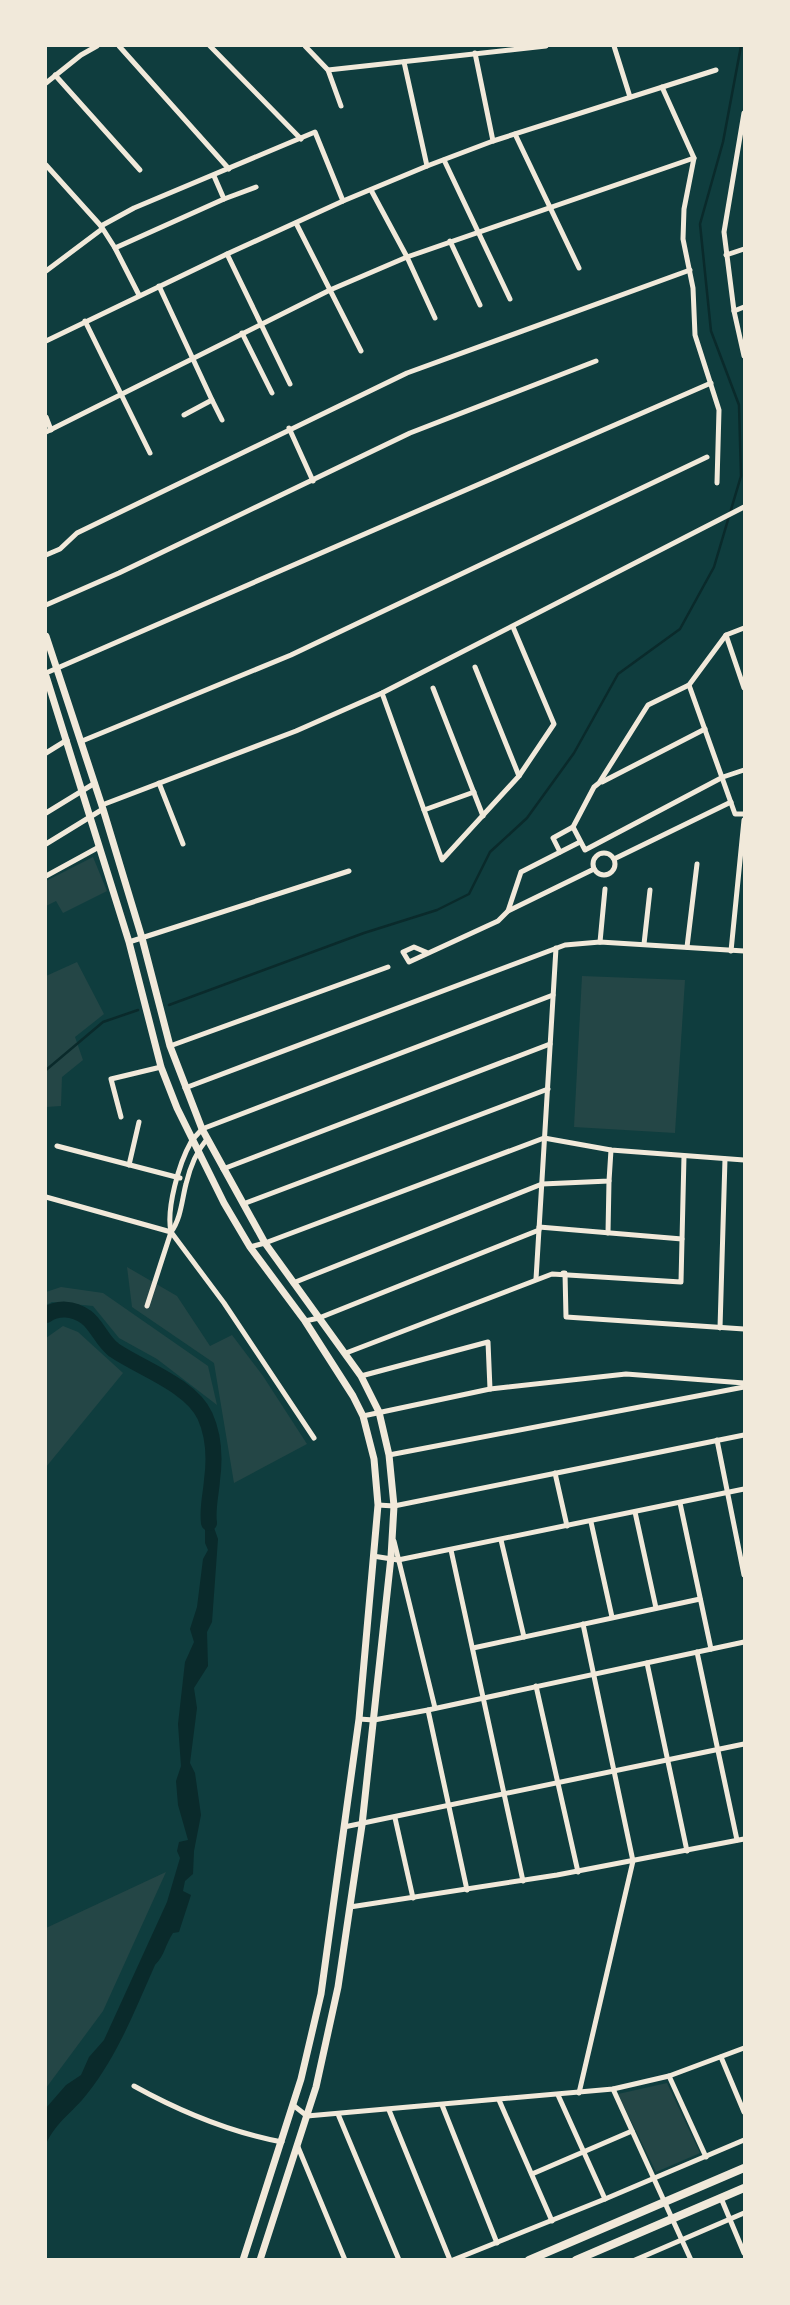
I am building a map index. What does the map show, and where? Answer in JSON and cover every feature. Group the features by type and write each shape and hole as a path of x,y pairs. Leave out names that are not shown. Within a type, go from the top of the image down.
{"main road":[{"path":"46,636 103,807 142,938 170,1046 202,1129 265,1243 361,1377 379,1412 389,1455 395,1559 362,1825 338,1987 324,2061 260,2259"},
{"path":"46,674 128,942 161,1066 191,1141 223,1203 250,1247 305,1321 343,1379 363,1416 374,1459 378,1505 359,1719 321,1993 293,2105 243,2259"},
{"path":"306,2057 324,2061"},
{"path":"529,2259 744,2168"},
{"path":"576,2259 744,2188"}],"street":[{"path":"46,83 80,55 97,46"},
{"path":"119,46 229,169"},
{"path":"210,46 300,139"},
{"path":"305,46 328,70 341,106"},
{"path":"328,70 546,46"},
{"path":"614,46 631,97"},
{"path":"475,53 493,141"},
{"path":"404,62 427,166"},
{"path":"46,341 227,254 427,166 493,141 716,71"},
{"path":"54,75 140,170"},
{"path":"662,87 694,158 683,222 683,239 690,270 695,335 711,383 720,423 717,483"},
{"path":"744,113 725,221 726,255 744,356"},
{"path":"46,271 102,227 134,208 316,132 343,201"},
{"path":"515,134 579,268"},
{"path":"46,417 48,431 330,290 407,257 694,158"},
{"path":"444,160 510,299"},
{"path":"46,165 102,227 139,295"},
{"path":"214,176 224,199"},
{"path":"115,248 256,187"},
{"path":"371,190 407,257 435,318"},
{"path":"296,223 361,351"},
{"path":"450,241 480,305"},
{"path":"726,255 744,249"},
{"path":"227,254 290,384"},
{"path":"46,555 60,549 77,533 407,373 690,270"},
{"path":"159,286 222,420"},
{"path":"734,311 744,307"},
{"path":"85,321 150,453"},
{"path":"242,333 272,393"},
{"path":"46,605 410,433 596,361"},
{"path":"46,674 711,383"},
{"path":"184,415 212,400"},
{"path":"289,428 313,481"},
{"path":"82,741 291,655 707,457"},
{"path":"46,844 103,807 296,731 382,693 744,507"},
{"path":"382,693 442,860 519,776 554,724 513,627"},
{"path":"560,852 553,838 573,827 594,788 648,705 689,685 726,635 744,628"},
{"path":"726,635 744,688"},
{"path":"475,667 519,776"},
{"path":"689,685 735,814 744,814"},
{"path":"433,688 483,816"},
{"path":"599,783 705,729"},
{"path":"46,753 67,740"},
{"path":"573,827 585,850 723,777 744,770"},
{"path":"46,813 95,783"},
{"path":"159,783 183,844"},
{"path":"424,810 474,792"},
{"path":"614,859 731,802"},
{"path":"731,950 744,820"},
{"path":"508,911 521,872 580,842"},
{"path":"594,845 599,855"},
{"path":"46,876 99,846"},
{"path":"609,854 614,859 614,869 609,874 602,875 594,869 594,859 599,855 609,854"},
{"path":"687,947 697,864"},
{"path":"428,953 498,921 508,911 594,869"},
{"path":"128,942 349,871"},
{"path":"600,942 605,889"},
{"path":"644,944 650,890"},
{"path":"185,1088 556,948 581,942 600,942 744,951"},
{"path":"536,1279 556,948"},
{"path":"170,1046 388,967"},
{"path":"314,1438 238,1322 171,1232 169,1223 177,1177 191,1141 202,1129 553,995"},
{"path":"223,1169 550,1044"},
{"path":"121,1117 111,1079 161,1066"},
{"path":"242,1204 548,1089"},
{"path":"129,1164 139,1122"},
{"path":"250,1247 544,1138 611,1150 744,1160"},
{"path":"147,1306 171,1232 176,1225 197,1152 207,1139"},
{"path":"57,1146 187,1180"},
{"path":"608,1233 611,1150"},
{"path":"536,1270 681,1282 684,1156"},
{"path":"720,1328 725,1159"},
{"path":"293,1283 542,1184 609,1181"},
{"path":"46,1197 171,1232"},
{"path":"305,1321 319,1318 539,1228 682,1239"},
{"path":"565,1273 566,1317 744,1329"},
{"path":"346,1353 536,1279 565,1273"},
{"path":"361,1377 488,1342 490,1389"},
{"path":"363,1416 490,1389 626,1374 744,1385"},
{"path":"730,1382 730,1390"},
{"path":"389,1455 730,1390 744,1385"},
{"path":"378,1505 394,1506 744,1435"},
{"path":"717,1440 744,1575"},
{"path":"555,1473 567,1526"},
{"path":"373,1556 395,1559 451,1550 744,1489"},
{"path":"680,1503 711,1649"},
{"path":"635,1512 656,1608"},
{"path":"591,1522 612,1617"},
{"path":"501,1540 524,1637"},
{"path":"451,1550 523,1881"},
{"path":"395,1559 435,1708"},
{"path":"473,1648 700,1599"},
{"path":"579,2093 633,1861 583,1624"},
{"path":"359,1719 374,1720 428,1710 744,1642"},
{"path":"697,1652 737,1840"},
{"path":"647,1663 687,1851"},
{"path":"536,1686 578,1872"},
{"path":"428,1710 467,1890"},
{"path":"344,1827 744,1744"},
{"path":"394,1818 413,1898"},
{"path":"350,1907 578,1872 744,1839"},
{"path":"293,2105 307,2116 613,2089 669,2076 744,2048"},
{"path":"721,2057 744,2112"},
{"path":"669,2076 706,2157"},
{"path":"134,2086 166,2104 208,2122 246,2135 282,2142"},
{"path":"613,2089 691,2259"},
{"path":"558,2095 605,2199"},
{"path":"499,2100 552,2221"},
{"path":"442,2105 497,2243"},
{"path":"388,2110 452,2259 552,2221 744,2140"},
{"path":"338,2114 399,2259"},
{"path":"532,2174 632,2132"},
{"path":"298,2147 345,2259"},
{"path":"721,2198 744,2253"},
{"path":"635,2259 649,2257 682,2239 744,2213"}],"shaded area":[{"path":"93,857 107,891 63,913 56,901 46,906 46,881"},
{"path":"77,962 104,1014 75,1037 83,1060 62,1077 61,1106 46,1107 46,976"},
{"path":"582,976 685,980 675,1133 574,1127"},
{"path":"127,1267 177,1296 210,1346 232,1335 263,1376 307,1444 234,1483 214,1363 132,1307"},
{"path":"61,1287 103,1293 208,1366 217,1405 157,1359 119,1338 93,1306 52,1302 46,1305 46,1292"},
{"path":"63,1326 78,1332 123,1373 46,1467 46,1338"},
{"path":"205,1474 211,1519 218,1539 212,1622 207,1632 208,1666 194,1688 197,1708 190,1763 195,1773 201,1815 193,1874 185,1881 183,1891 191,1895 179,1932 173,1933 155,1965 108,2064 46,2144 46,2108 66,2085 81,2075 89,2057 104,2040 167,1902 180,1858 177,1851 179,1842 188,1840 178,1805 176,1781 181,1766 178,1724 185,1662 194,1642 190,1629 197,1607 203,1559 208,1550 205,1543"},
{"path":"166,1872 103,2011 46,2088 46,1928"},
{"path":"667,2083 700,2153 656,2172 618,2094"}],"waterway":[{"path":"169,1005 364,933 437,910 469,894 490,852 527,818 574,753 618,674 680,629 714,567 741,476 739,405 711,331 700,224 723,142 741,46"},
{"path":"46,1070 103,1022 138,1010"},
{"path":"46,1315 61,1310 81,1314 90,1320 114,1350 177,1386 198,1405 208,1424 213,1447 209,1523"}]}
